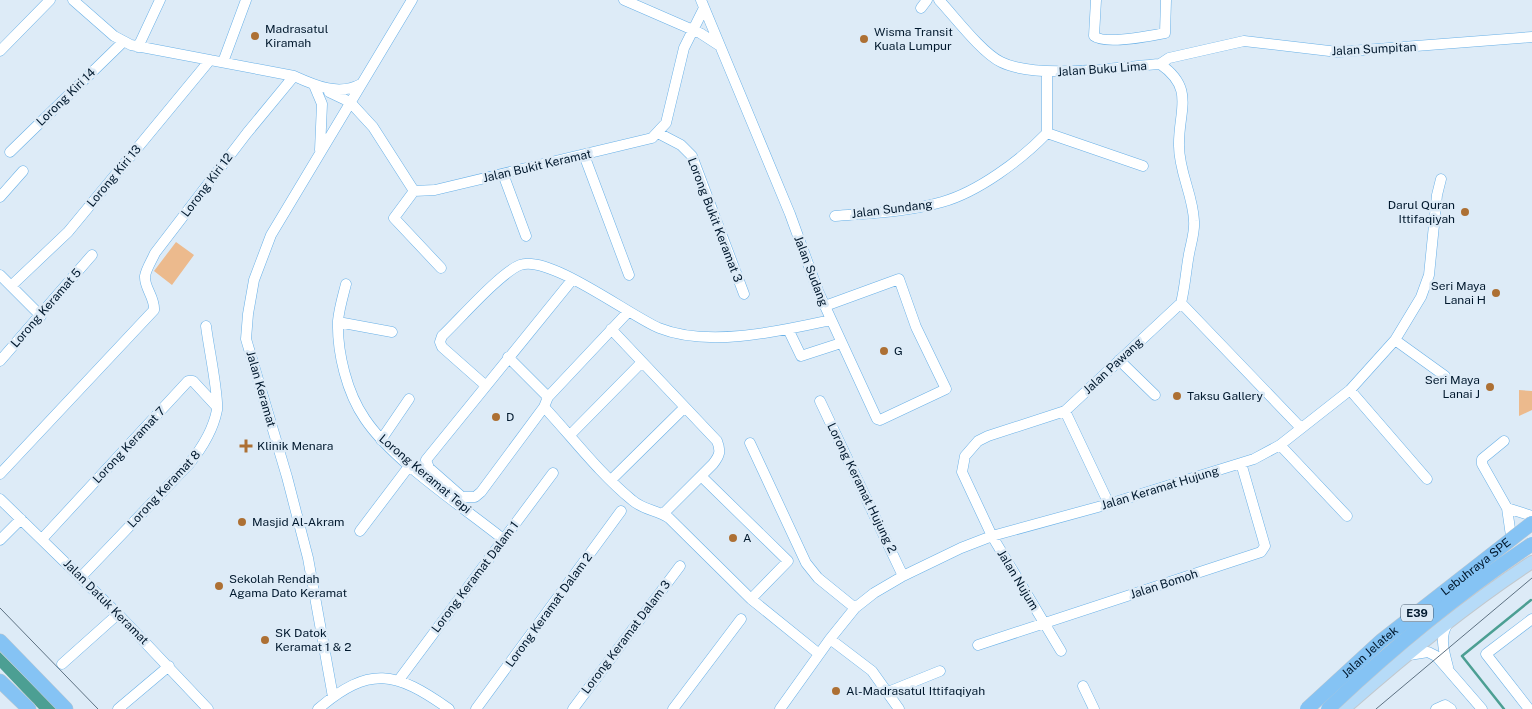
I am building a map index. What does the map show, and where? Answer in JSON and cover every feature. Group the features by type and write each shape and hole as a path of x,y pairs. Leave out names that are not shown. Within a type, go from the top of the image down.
{"highway":[{"name":"Lebuhraya SPE","path":"1305,709 1381,641 1532,523"},
{"name":"Lebuhraya SPE","path":"1328,709 1392,650 1502,564 1532,544"},
{"path":"0,641 66,709"},
{"path":"0,681 29,709"}],"main road":[{"name":"Jalan Jelatek","path":"1305,709 1389,632 1510,536 1532,523"},
{"path":"1344,709 1422,640 1457,613 1532,562"},
{"path":"1389,632 1406,641 1422,640"}],"street":[{"path":"0,51 50,0"},
{"path":"73,0 123,42 138,47 294,76 350,102 373,127 414,191 394,218 441,268"},
{"path":"138,47 160,0"},
{"path":"223,62 246,0"},
{"path":"399,0 403,11"},
{"path":"403,11 412,0"},
{"path":"624,0 693,30 721,46"},
{"name":"Jalan Buku Lima","path":"939,0 989,53 1001,63 1047,73 1160,64 1177,79 1182,88 1184,100 1179,146 1180,162 1195,222 1181,303"},
{"path":"1096,0 1094,36 1098,40 1165,33 1166,0"},
{"path":"658,133 666,123 684,48 693,30 702,4"},
{"name":"Jalan Sudang","path":"702,4 790,214 824,306 880,420 946,390 946,386 916,327 899,279 824,306"},
{"name":"Jalan Keramat","path":"333,696 308,558 287,477 246,338 248,314 254,280 271,235 401,20 403,11"},
{"name":"Jalan Sumpitan","path":"1160,64 1168,58 1244,41 1338,52 1532,38"},
{"name":"Lorong Kiri 14","path":"10,152 123,42"},
{"name":"Lorong Kiri 13","path":"11,286 68,232 210,60"},
{"path":"1047,73 1047,133 1144,166"},
{"name":"Lorong Kiri 12","path":"0,474 154,310 155,302 146,284 145,274 155,253 247,133 294,76"},
{"path":"314,85 346,90 362,84"},
{"name":"Jalan Keramat","path":"314,85 322,104 320,152"},
{"name":"Jalan Bukit Keramat","path":"414,191 435,190 584,155 652,138 658,133"},
{"name":"Lorong Bukit Keramat 3","path":"658,133 681,145 692,156 744,294"},
{"name":"Jalan Sundang","path":"835,216 901,210 944,202 991,179 1047,133"},
{"path":"584,155 629,275"},
{"path":"0,197 23,171"},
{"path":"503,174 526,236"},
{"name":"Jalan Keramat Hujung","path":"780,709 830,639 856,608 874,593 904,576 961,548 992,536 1110,504 1241,463 1280,445 1300,427 1350,390 1396,340 1413,314 1429,275 1437,195 1441,179"},
{"name":"Lorong Keramat 5","path":"0,361 92,255"},
{"path":"485,385 442,347 440,342 442,336 502,276 521,265 536,264 592,288 628,312 660,328 688,334 724,337 768,334 831,320"},
{"path":"0,275 41,316"},
{"path":"572,280 426,460 429,468 462,497 475,496 481,492 544,408 548,397 628,312"},
{"name":"Lorong Keramat Tepi","path":"346,284 338,322 339,349 350,386 364,418 381,440 503,538"},
{"path":"1181,303 1300,427"},
{"name":"Jalan Pawang","path":"992,536 962,472 965,456 978,441 988,436 1065,411 1181,303"},
{"path":"338,322 392,332"},
{"name":"Lorong Keramat 8","path":"81,577 202,448 217,408 206,326"},
{"path":"611,329 717,441 720,448 719,456 663,514"},
{"path":"788,329 801,356 841,343"},
{"path":"1396,340 1445,376"},
{"path":"508,357 548,397"},
{"path":"1119,360 1155,395"},
{"path":"570,435 642,362"},
{"name":"Lorong Keramat 7","path":"42,539 188,381 194,380 217,408"},
{"path":"1350,390 1427,479"},
{"path":"381,440 409,399"},
{"name":"Lorong Keramat Hujung 2","path":"820,401 904,576"},
{"path":"544,408 611,480 643,509 663,514 751,599 819,654"},
{"path":"611,480 684,408"},
{"path":"1065,411 1110,504"},
{"path":"1504,441 1482,459 1482,464 1505,505 1510,536"},
{"path":"750,443 806,562 818,578 856,608"},
{"path":"1280,445 1347,516"},
{"name":"Jalan Bomoh","path":"978,645 1261,552 1265,546 1241,463"},
{"path":"360,530 410,465"},
{"name":"Lorong Keramat Dalam 1","path":"398,681 553,473"},
{"path":"701,476 788,561 751,599"},
{"name":"Jalan Datuk Keramat","path":"0,499 118,614 208,709"},
{"path":"1505,505 1532,516"},
{"name":"Lorong Keramat Dalam 2","path":"476,709 621,511"},
{"path":"0,540 21,519"},
{"name":"Jalan Nujum","path":"992,536 1061,651"},
{"name":"Lorong Keramat Dalam 3","path":"573,709 680,566"},
{"path":"1448,668 1442,640 1443,632 1457,613"},
{"path":"62,664 118,614"},
{"path":"673,709 741,619"},
{"path":"1529,709 1486,654 1532,619"},
{"path":"830,639 865,665 888,692 899,709"},
{"path":"1392,667 1412,654 1428,652 1448,668 1482,709"},
{"path":"118,709 169,666"},
{"path":"888,692 940,671"},
{"path":"318,709 346,687 372,678 398,681 423,692 448,709"},
{"path":"1083,686 1091,708"},
{"path":"1436,709 1445,705 1452,709"}],"shaded area":[{"path":"176,242 194,255 172,285 154,271"},
{"path":"1519,390 1532,391 1532,410 1519,416"},
{"path":"0,652 57,709 39,709 0,668"}],"waterway":[{"path":"1504,709 1462,656 1531,600"}],"tram line":[{"path":"1376,709 1532,578"},
{"path":"0,608 98,709"}],"place":[{"name":"Madrasatul Kiramah","path":"255,36"},
{"name":"Wisma Transit Kuala Lumpur","path":"864,39"},
{"name":"Darul Quran Ittifaqiyah","path":"1465,212"},
{"name":"Seri Maya Lanai H","path":"1496,293"},
{"name":"G","path":"884,351"},
{"name":"Seri Maya Lanai J","path":"1490,387"},
{"name":"Taksu Gallery","path":"1177,396"},
{"name":"D","path":"496,417"},
{"name":"Klinik Menara","path":"246,446"},
{"name":"Masjid Al-Akram","path":"242,522"},
{"name":"A","path":"733,538"},
{"name":"Sekolah Rendah Agama Dato Keramat","path":"219,586"},
{"name":"SK Datok Keramat 1 & 2","path":"265,640"},
{"name":"Al-Madrasatul Ittifaqiyah","path":"836,691"}]}
